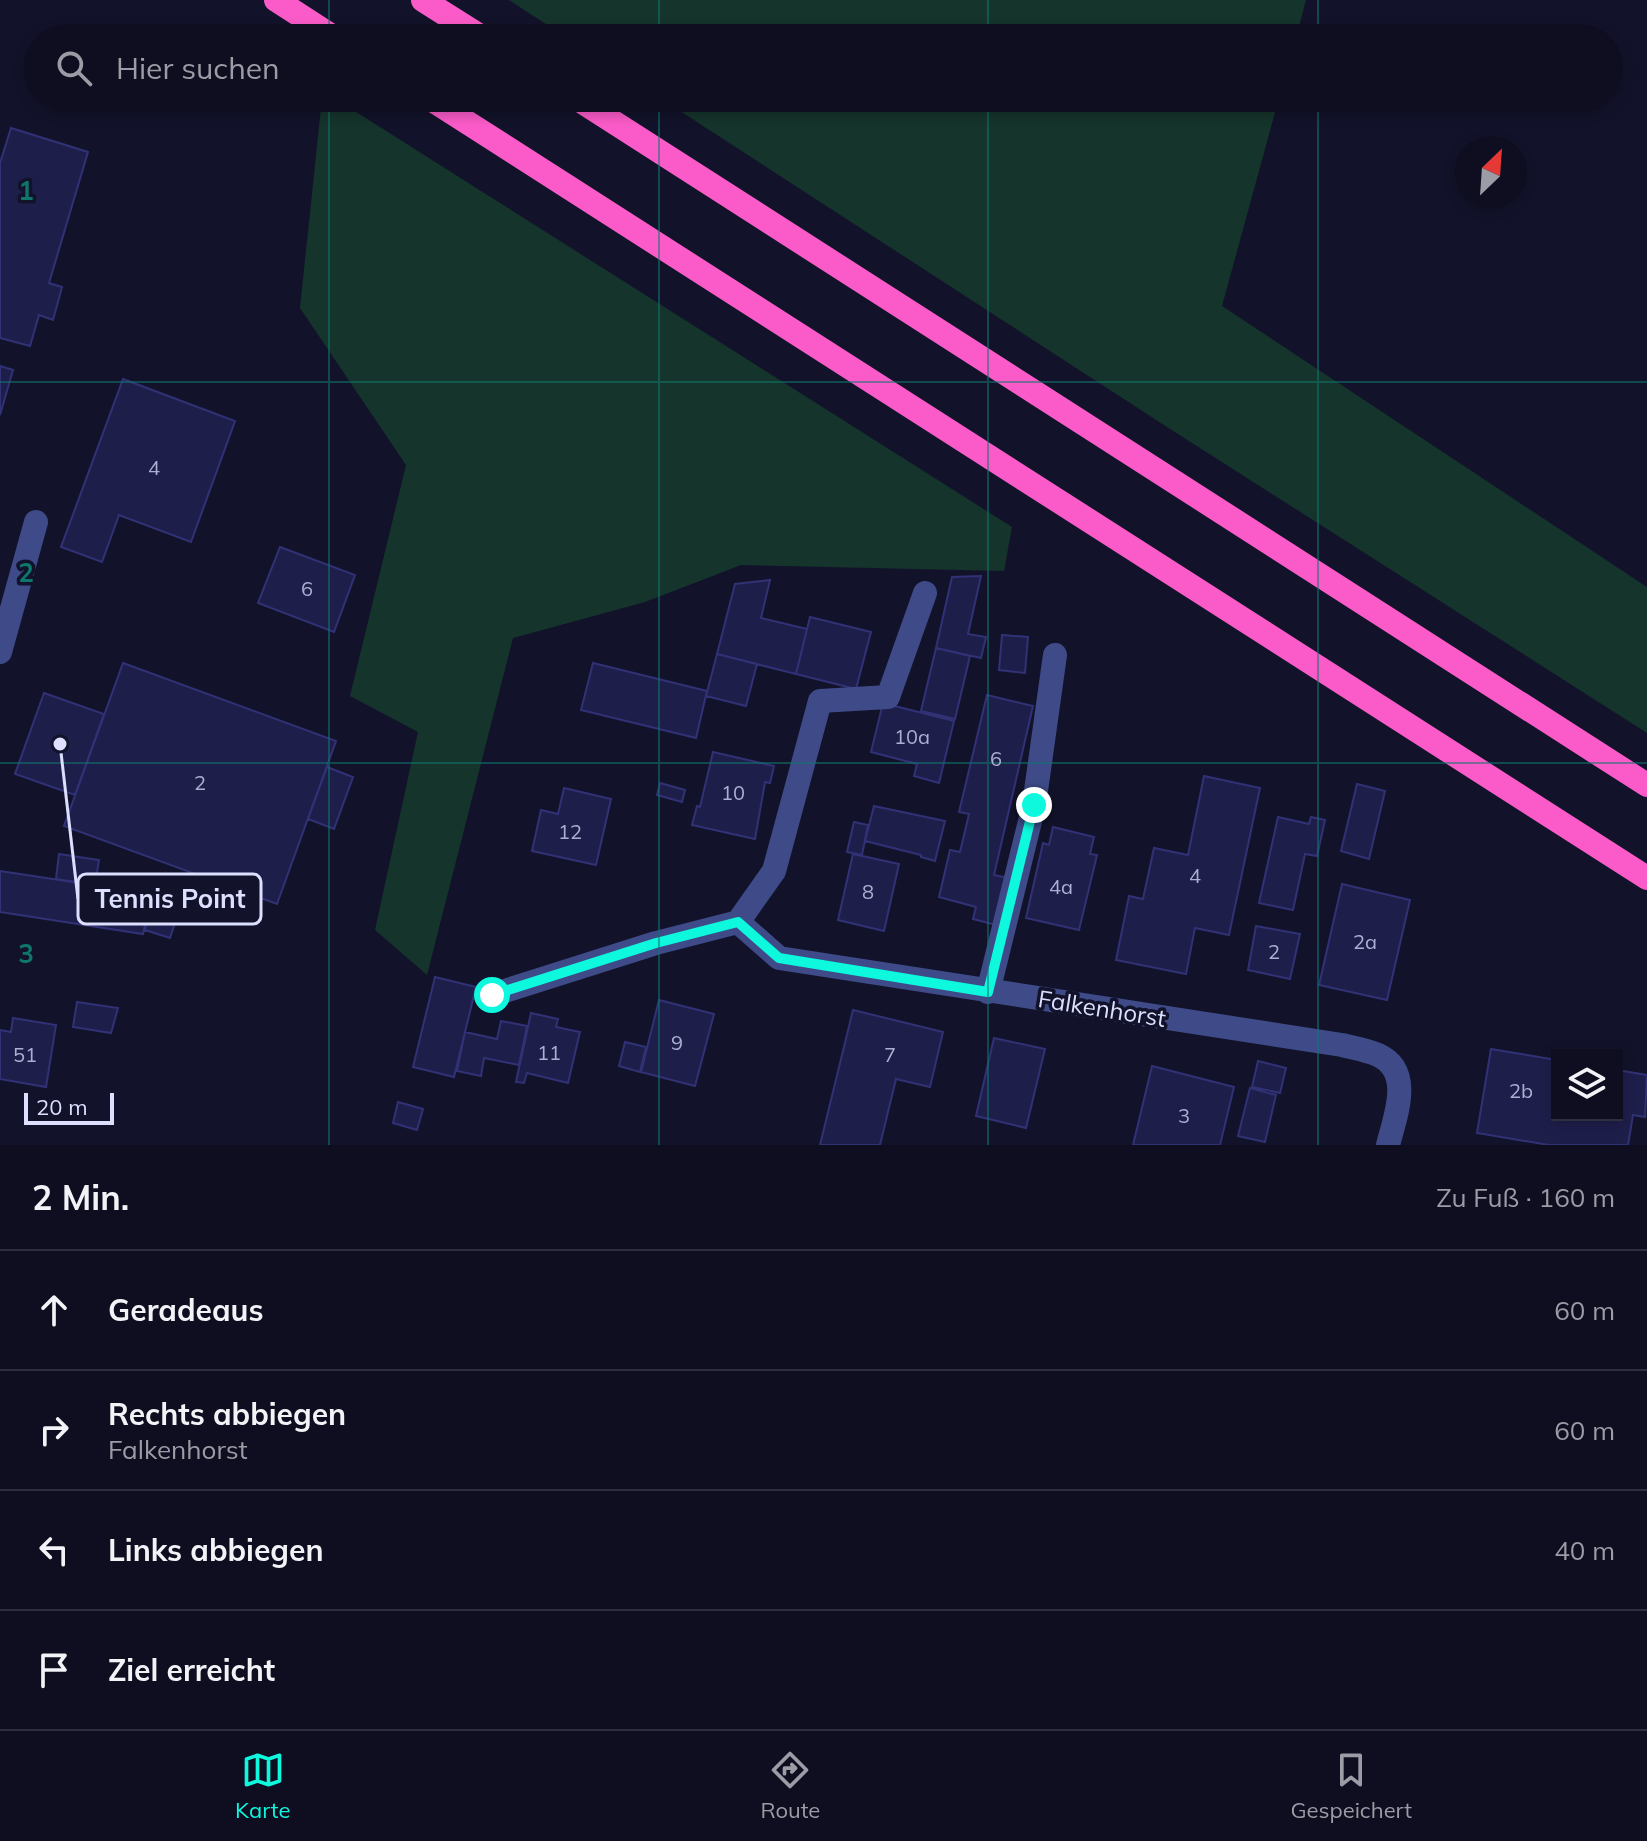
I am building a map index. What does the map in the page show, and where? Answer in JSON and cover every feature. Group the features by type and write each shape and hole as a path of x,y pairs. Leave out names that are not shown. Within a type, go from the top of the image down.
{"highway":[{"path":"276,0 313,24"},
{"path":"423,0 461,24"},
{"path":"451,112 1647,878"},
{"path":"598,112 1647,785"}],"street":[{"path":"2,639 36,522"},
{"path":"492,995 656,943 738,922 774,871 820,701 888,697 925,593"},
{"path":"988,992 1034,805 1055,655"},
{"name":"Falkenhorst","path":"738,922 779,958 1342,1045 1381,1056 1396,1070 1401,1089 1388,1145"}],"green space":[{"path":"509,0 1306,0 1300,24 546,24"},
{"path":"321,112 356,112 1012,527 1004,571 741,565 645,602 513,638 427,975 375,930 418,732 350,696 406,465 300,308"},
{"path":"682,112 1275,112 1222,306 1647,587 1647,733"}],"building":[{"path":"11,128 88,152 49,283 62,287 53,320 39,315 30,346 0,338 0,163"},
{"path":"0,366 13,370 0,415"},
{"path":"123,379 235,421 191,542 119,515 102,562 61,547"},
{"path":"280,547 355,575 334,632 258,603"},
{"path":"981,576 968,634 986,637 981,658 936,648 952,577"},
{"path":"770,580 761,618 807,629 796,674 717,654 735,584"},
{"path":"810,617 871,632 856,689 796,674"},
{"path":"1002,635 1028,637 1025,673 999,670"},
{"path":"936,648 970,656 955,719 921,711"},
{"path":"717,654 757,664 746,706 706,696"},
{"path":"123,663 336,741 277,904 64,826"},
{"path":"593,663 707,691 696,738 581,710"},
{"path":"44,693 104,714 75,795 15,774"},
{"path":"987,695 1033,706 994,875 1008,878 996,925 973,919 976,907 939,897 950,850 960,852 969,814 959,812"},
{"path":"883,703 954,721 939,783 914,776 917,764 871,752"},
{"path":"713,752 774,766 770,783 765,782 755,839 692,825 697,806 700,807"},
{"path":"327,767 353,777 334,829 308,819"},
{"path":"1204,776 1260,788 1229,935 1195,928 1186,974 1116,960 1129,896 1143,899 1154,848 1188,855"},
{"path":"660,783 685,790 682,802 657,795"},
{"path":"1357,784 1385,791 1369,859 1341,851"},
{"path":"564,788 611,799 596,865 532,851 541,810 558,814"},
{"path":"874,806 945,821 935,861 865,841"},
{"path":"1278,817 1309,824 1311,817 1325,820 1317,856 1305,854 1293,910 1259,903"},
{"path":"854,822 868,825 862,855 847,852"},
{"path":"1053,827 1094,837 1090,854 1097,855 1079,930 1026,918 1043,843 1049,845"},
{"path":"59,854 99,860 95,885 56,879"},
{"path":"853,854 899,864 884,931 838,920"},
{"path":"0,871 152,894 143,934 0,912"},
{"path":"1342,884 1410,900 1387,1000 1319,985"},
{"path":"152,894 181,904 170,938 145,930"},
{"path":"1256,926 1300,934 1290,979 1248,970"},
{"path":"435,977 476,987 454,1077 413,1067"},
{"path":"659,1000 714,1014 695,1086 641,1072"},
{"path":"77,1002 118,1008 111,1033 73,1027"},
{"path":"853,1010 943,1032 930,1087 896,1079 880,1145 820,1145"},
{"path":"531,1013 558,1019 556,1027 580,1032 568,1083 527,1073 524,1083 516,1082"},
{"path":"13,1018 56,1025 46,1087 0,1079 0,1030 11,1032"},
{"path":"501,1021 527,1026 519,1065 484,1058 481,1076 457,1071 465,1032 497,1039"},
{"path":"994,1038 1045,1049 1026,1128 976,1116"},
{"path":"625,1042 646,1047 640,1072 619,1066"},
{"path":"1491,1049 1551,1059 1551,1121 1623,1121 1623,1071 1647,1075 1645,1117 1633,1115 1628,1145 1549,1145 1477,1133"},
{"path":"1258,1061 1286,1068 1280,1093 1252,1087"},
{"path":"1152,1066 1234,1087 1220,1145 1133,1145"},
{"path":"1250,1088 1276,1095 1265,1142 1238,1136"},
{"path":"398,1102 423,1109 417,1130 393,1123"}],"place":[{"name":"Tennis Point","path":"60,744"}],"route":[{"path":"492,995 656,943 738,922 779,958 988,992 1034,805"}]}
